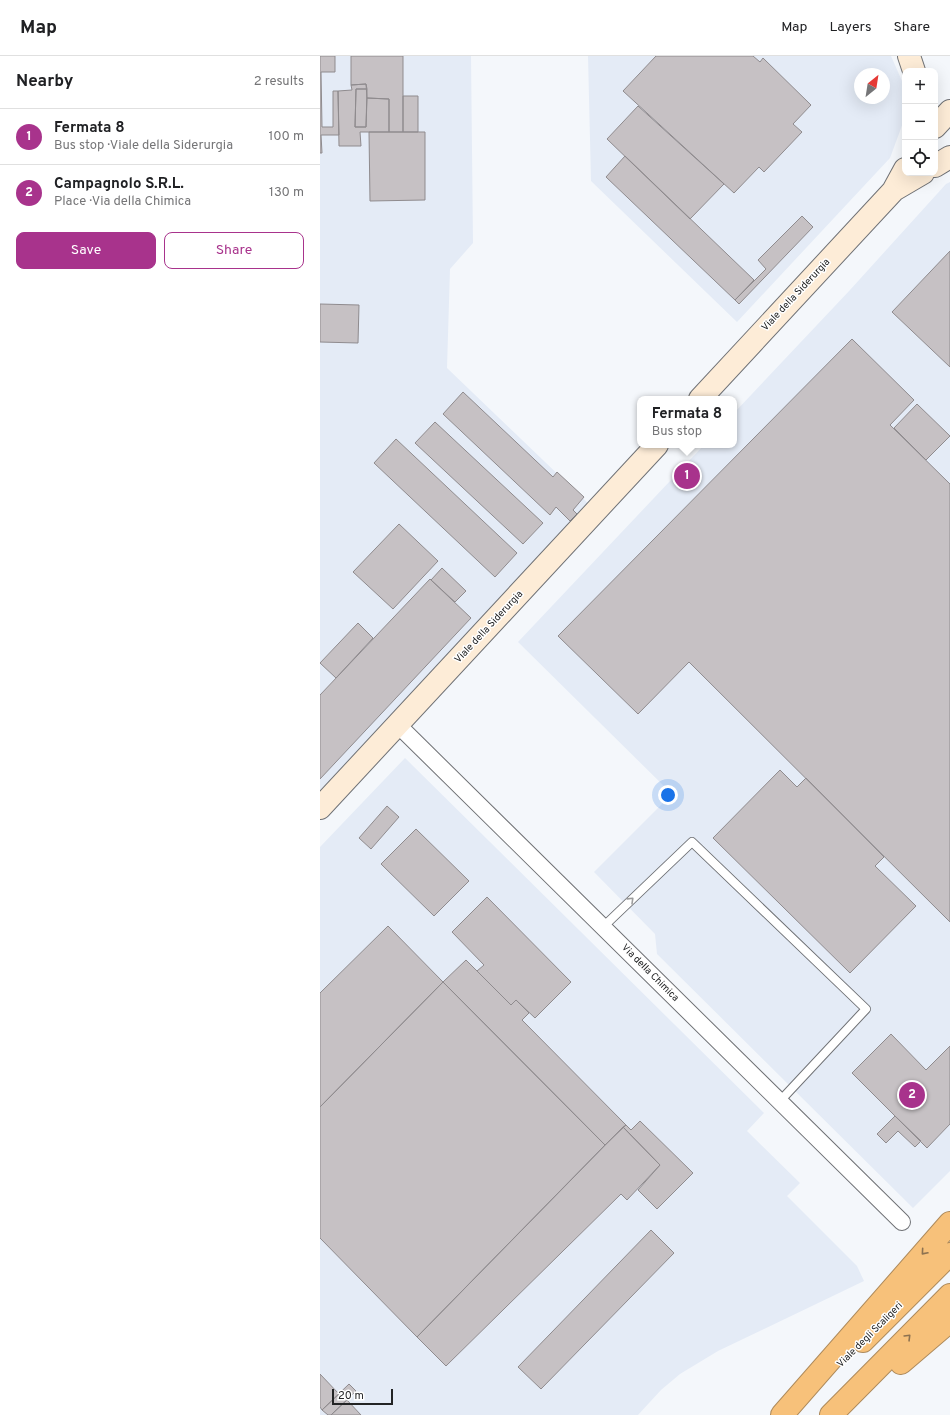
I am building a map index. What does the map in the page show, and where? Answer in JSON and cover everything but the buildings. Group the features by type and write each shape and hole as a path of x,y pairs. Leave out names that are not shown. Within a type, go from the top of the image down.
{"highway":[{"path":"782,1415 950,1223"},
{"name":"Viale degli Scaligeri","path":"790,1415 950,1254"},
{"path":"831,1415 950,1295"},
{"path":"839,1415 950,1321"}],"street":[{"path":"909,56 913,68"},
{"path":"938,124 950,110"},
{"path":"938,164 950,157"},
{"name":"Viale della Siderurgia","path":"703,396 893,191 902,174"},
{"name":"Viale della Siderurgia","path":"893,191 918,176"},
{"name":"Viale della Siderurgia","path":"320,808 654,448"},
{"name":"Via della Chimica","path":"398,725 902,1222"}],"lane":[{"path":"603,927 692,842 866,1009 780,1101"}],"shaded area":[{"path":"320,56 471,56 473,243 450,269 447,368 593,508 320,796"},
{"path":"588,56 891,56 902,81 902,125 890,158 737,322 591,181"},
{"path":"950,182 950,1171 913,1208 657,954 655,934 594,872 672,794 518,642 701,448 737,448 737,410 850,290 946,184"},
{"path":"405,758 764,1113 747,1131 800,1183 787,1196 857,1266 864,1281 718,1351 680,1374 661,1390 638,1415 320,1415 320,847"}],"place":[{"name":"Fermata 8","path":"687,476"},
{"name":"Campagnolo S.R.L.","path":"912,1095"}]}
